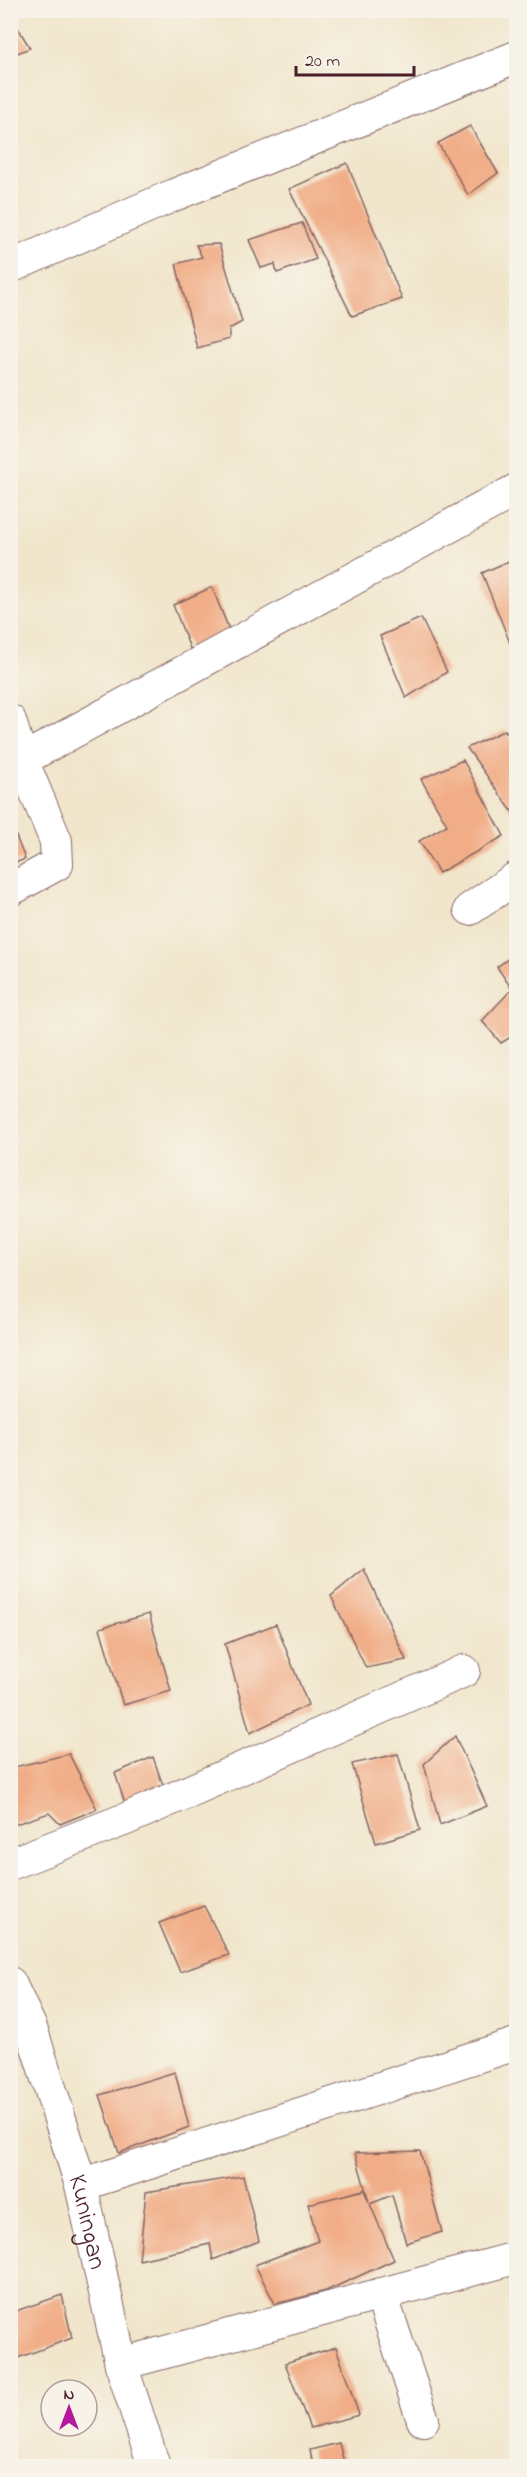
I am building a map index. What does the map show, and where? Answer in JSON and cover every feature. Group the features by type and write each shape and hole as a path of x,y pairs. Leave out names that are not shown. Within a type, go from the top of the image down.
{"street":[{"path":"10,267 174,195 516,57"},
{"path":"22,760 516,489"},
{"path":"10,721 22,760 56,841 57,864 10,890"},
{"path":"470,909 516,878"},
{"path":"10,1864 136,1815 465,1671"},
{"name":"Kuningan","path":"10,1983 32,2028 81,2185 121,2364 154,2466"},
{"path":"81,2185 516,2044"},
{"path":"121,2364 516,2258"},
{"path":"381,2294 423,2420"}],"building":[{"path":"10,15 30,48 10,56"},
{"path":"470,126 498,173 468,195 438,143"},
{"path":"347,163 402,299 352,316 289,189"},
{"path":"302,223 316,259 277,273 275,264 261,268 249,240"},
{"path":"219,244 242,322 229,329 229,339 197,348 176,264 202,257 196,245"},
{"path":"516,558 516,658 482,573"},
{"path":"212,587 230,632 193,656 173,605"},
{"path":"421,618 447,672 406,698 380,636"},
{"path":"505,730 516,746 516,817 467,748"},
{"path":"463,760 504,836 439,873 419,841 447,825 421,779"},
{"path":"10,821 25,859 10,865"},
{"path":"516,953 516,1034 501,1043 482,1021 512,989 497,967"},
{"path":"364,1569 406,1660 366,1668 331,1596"},
{"path":"149,1614 171,1691 123,1705 100,1628"},
{"path":"276,1624 308,1705 250,1733 225,1644"},
{"path":"455,1736 487,1806 440,1825 424,1764"},
{"path":"69,1754 97,1809 60,1824 49,1813 10,1826 10,1768"},
{"path":"398,1754 420,1830 376,1843 352,1764"},
{"path":"153,1757 166,1794 127,1810 115,1773"},
{"path":"204,1906 229,1955 180,1972 159,1923"},
{"path":"175,2072 189,2127 119,2153 100,2095"},
{"path":"420,2151 442,2232 406,2243 392,2195 370,2204 394,2260 326,2291 275,2304 255,2265 318,2241 308,2204 364,2190 369,2202 355,2153"},
{"path":"243,2176 259,2241 213,2260 210,2244 139,2260 146,2192"},
{"path":"62,2295 72,2338 10,2361 10,2313"},
{"path":"336,2347 359,2415 310,2428 285,2363"},
{"path":"339,2443 345,2466 313,2466 310,2450"}]}
